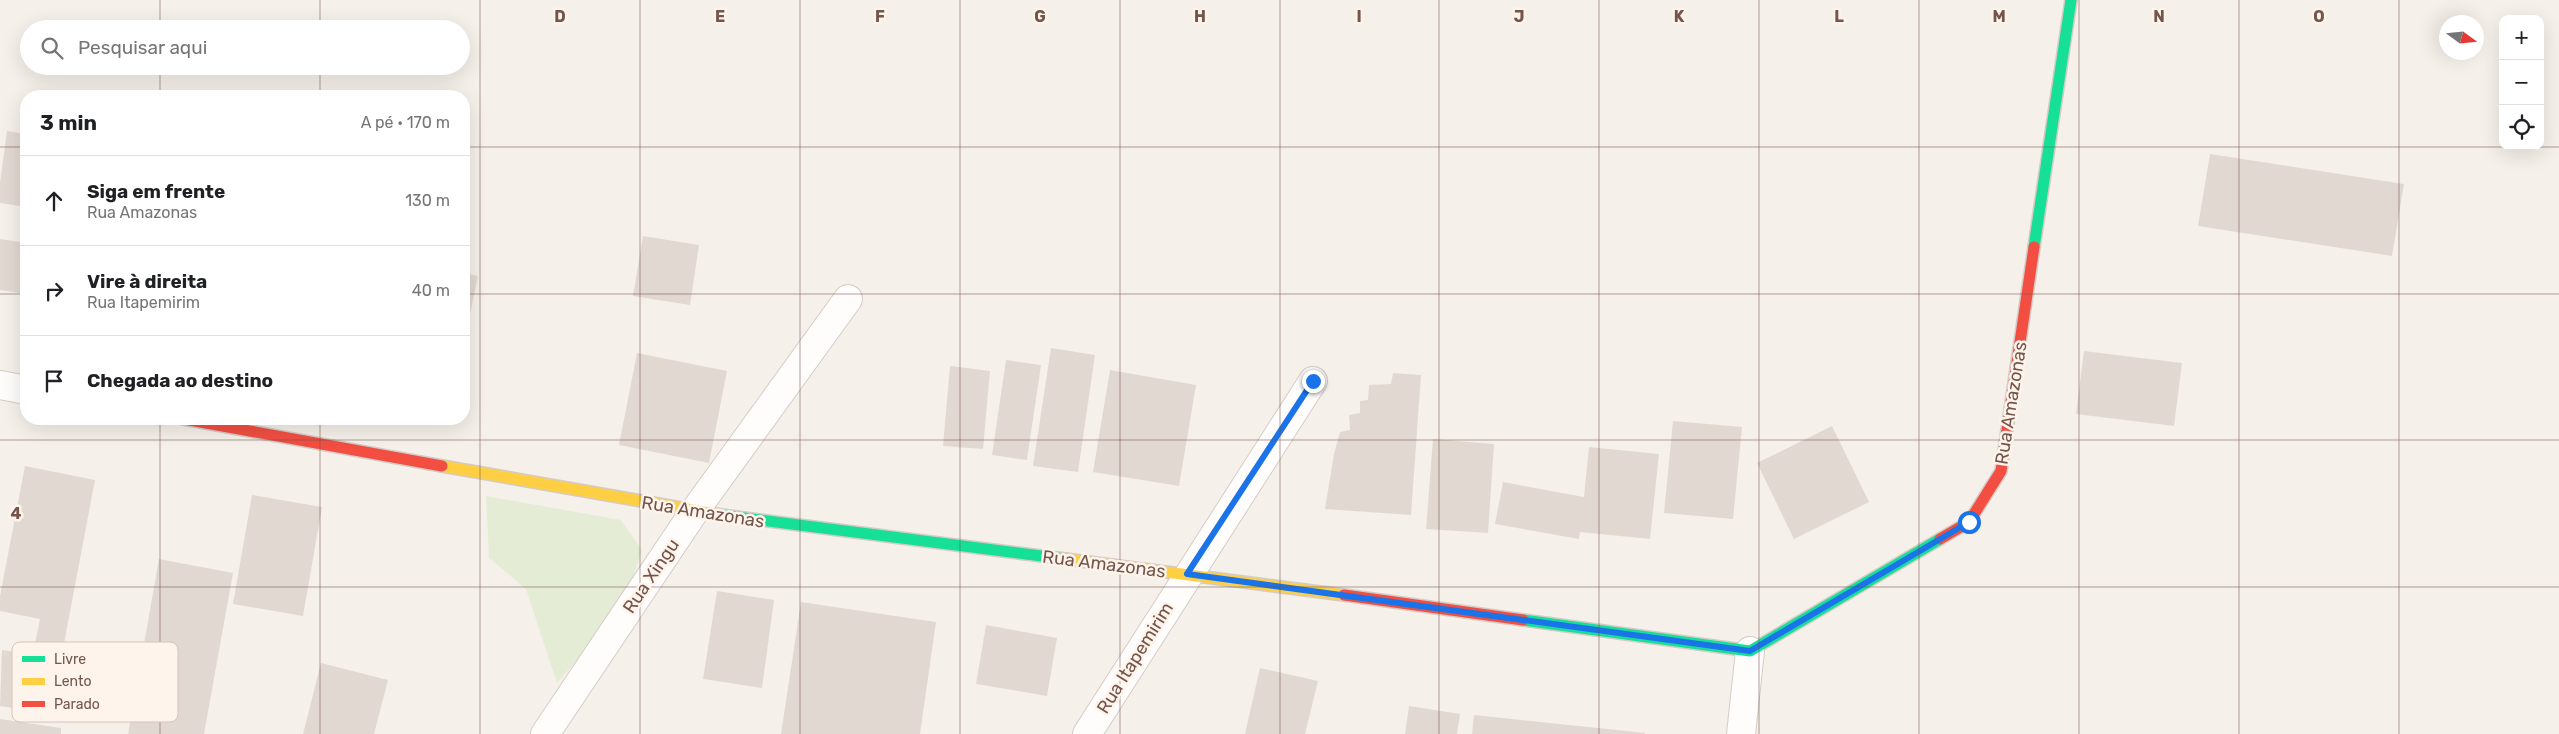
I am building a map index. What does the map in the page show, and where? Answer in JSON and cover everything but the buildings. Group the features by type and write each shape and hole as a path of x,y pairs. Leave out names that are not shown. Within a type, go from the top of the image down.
{"street":[{"name":"Rua Amazonas","path":"217,425 694,512 1187,574 1750,651 1969,522 2001,471 2071,0"},
{"name":"Rua Xingu","path":"545,734 694,512 848,299"},
{"name":"Rua Itapemirim","path":"1087,734 1187,574 1313,381"},
{"path":"0,385 20,389"},
{"path":"1741,734 1750,651"}],"green space":[{"path":"486,496 621,520 642,550 628,594 604,629 557,683 526,589 489,558"}],"traffic: fast":[{"path":"2034,247 2071,0"},
{"path":"721,515 1065,559"},
{"path":"1523,620 1750,651 1940,539"}],"traffic: slow":[{"path":"442,466 721,515"},
{"path":"1065,559 1344,595"}],"traffic: jam":[{"path":"1940,539 1969,522 2001,471 2034,247"},
{"path":"217,425 442,466"},
{"path":"1344,595 1523,620"}],"route":[{"path":"1313,381 1187,574 1750,651 1969,522"}]}
